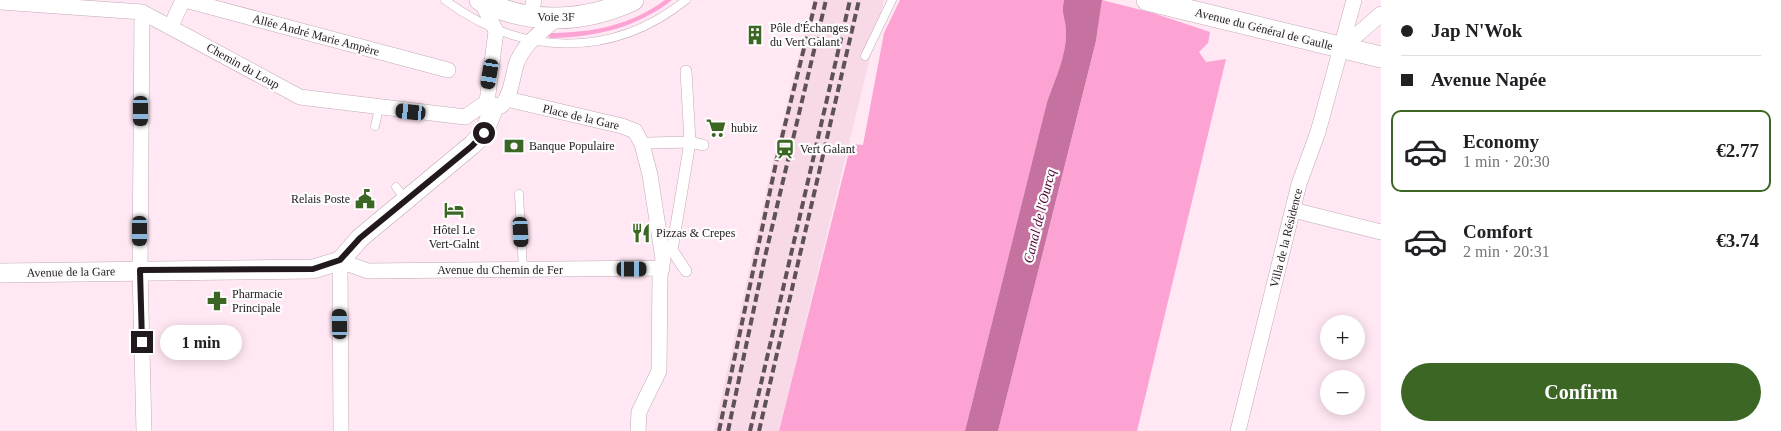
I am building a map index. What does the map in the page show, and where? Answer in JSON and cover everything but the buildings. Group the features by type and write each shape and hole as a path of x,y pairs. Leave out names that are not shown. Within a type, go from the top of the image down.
{"main road":[{"name":"Voie 3F","path":"481,0 526,8 556,19 586,16 615,8 633,0"},
{"name":"Avenue du Général de Gaulle","path":"1147,0 1237,24 1381,57"}],"street":[{"name":"Allée André Marie Ampère","path":"171,26 184,0 448,70"},
{"path":"481,0 496,31 496,103"},
{"name":"Villa de la Résidence","path":"1238,431 1299,184 1324,134 1354,0"},
{"name":"Chemin du Loup","path":"0,2 23,2 142,12 171,26 250,72 300,97 378,108 465,117 496,103"},
{"path":"142,12 140,270 144,431"},
{"path":"1342,48 1381,14"},
{"path":"496,103 530,41 556,19"},
{"path":"686,71 690,142 670,250 686,271"},
{"name":"Avenue de la Gare","path":"0,273 313,269 340,260 401,193 484,133 496,103"},
{"name":"Place de la Gare","path":"496,103 622,126 634,131 642,144 650,175 663,259 662,268"},
{"path":"649,143 690,142 704,145"},
{"path":"1293,210 1381,232"},
{"path":"340,260 341,431"},
{"name":"Avenue du Chemin de Fer","path":"340,260 368,271 662,268"},
{"path":"638,431 639,412 659,371 662,268"}],"lane":[{"path":"445,0 464,15 496,31 530,41 568,44 603,41 651,23 670,13 686,0"},
{"path":"865,56 892,0"},
{"path":"375,126 378,108"},
{"path":"518,194 523,270"}],"shaded area":[{"path":"665,0 672,0 645,17 615,29 583,36 550,38 548,36 550,33 565,33 610,26 639,16"},
{"path":"813,0 884,0 779,431 714,431 773,161"},
{"path":"900,0 1064,0 1063,12 1066,39 1063,58 1047,102 965,431 779,431 851,144 863,145 884,33"},
{"path":"1102,0 1153,13 1210,32 1208,43 1199,52 1206,62 1226,59 1137,431 998,431 1096,41"}],"water":[{"name":"Canal de l'Ourcq","path":"1064,0 1102,0 1096,41 998,431 965,431 1047,102 1063,58 1066,39 1063,12"}],"railway":[{"path":"719,431 779,149 816,0"},
{"path":"728,431 764,261 826,0"},
{"path":"750,431 850,0"},
{"path":"759,431 859,0"}],"place":[{"name":"Pôle d'Échanges du Vert Galant","path":"755,35"},
{"name":"hubiz","path":"716,128"},
{"name":"Banque Populaire","path":"514,146"},
{"name":"Vert Galant","path":"785,149"},
{"name":"Relais Poste","path":"365,199"},
{"name":"Hôtel Le Vert-Galnt","path":"454,210"},
{"name":"Pizzas & Crepes","path":"641,233"},
{"name":"Pharmacie Principale","path":"217,301"}],"route":[{"path":"142,342 140,270 313,269 340,260 360,238 472,146 484,133"}]}
